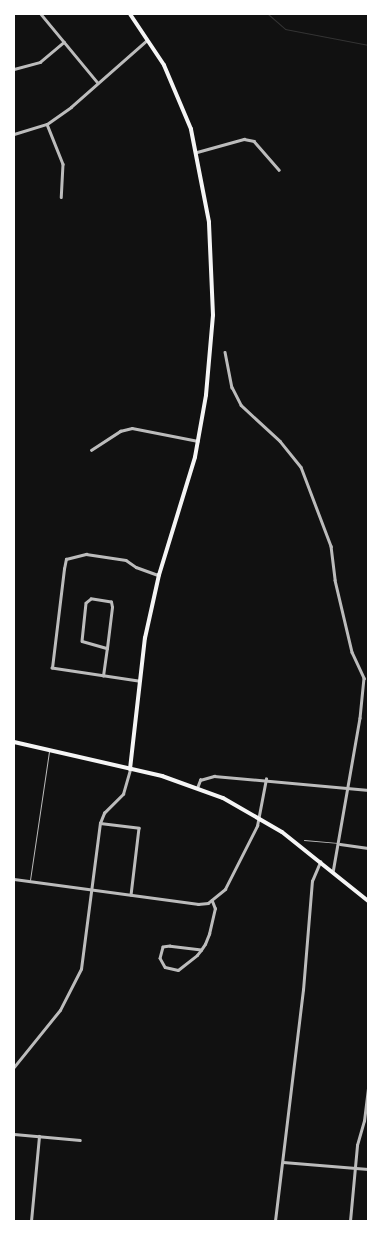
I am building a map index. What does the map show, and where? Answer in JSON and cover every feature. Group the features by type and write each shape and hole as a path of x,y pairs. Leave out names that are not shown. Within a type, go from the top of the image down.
{"main road":[{"path":"130,14 148,39 178,92 197,152 211,241 213,305 210,358 198,441 159,575 138,681 130,769"},
{"path":"14,742 130,769 197,788 260,817 368,901"}],"street":[{"path":"41,14 98,83"},
{"path":"14,134 47,124 148,39"},
{"path":"14,69 40,62 64,42"},
{"path":"47,124 63,164 61,197"},
{"path":"197,152 244,140 254,141 279,170"},
{"path":"225,352 232,387 241,405 280,441 301,467 331,546 335,580 352,652 364,678 340,844 333,872"},
{"path":"91,450 116,434 132,428 143,427 198,441"},
{"path":"138,681 52,668 66,559 86,554 126,560 136,567 159,575"},
{"path":"103,676 107,648 112,607 111,602 91,598 86,603 82,641 107,648"},
{"path":"14,1067 70,995 81,969 100,823 104,813 123,794 130,769"},
{"path":"197,788 200,780 214,776 266,779 368,790"},
{"path":"14,879 200,905 212,901 225,889 260,817 266,779"},
{"path":"100,823 139,828 131,895"},
{"path":"340,844 368,848"},
{"path":"275,1221 283,1162 312,881 320,862"},
{"path":"201,950 164,947 160,958 165,967 178,970 201,950 215,909 212,901"},
{"path":"350,1221 354,1168 368,1089"},
{"path":"14,1134 80,1140"},
{"path":"31,1221 39,1136"},
{"path":"283,1162 368,1169"}],"lane":[{"path":"30,881 49,750"},
{"path":"304,840 340,844"}],"waterway":[{"path":"268,14 285,29 368,45"}]}
